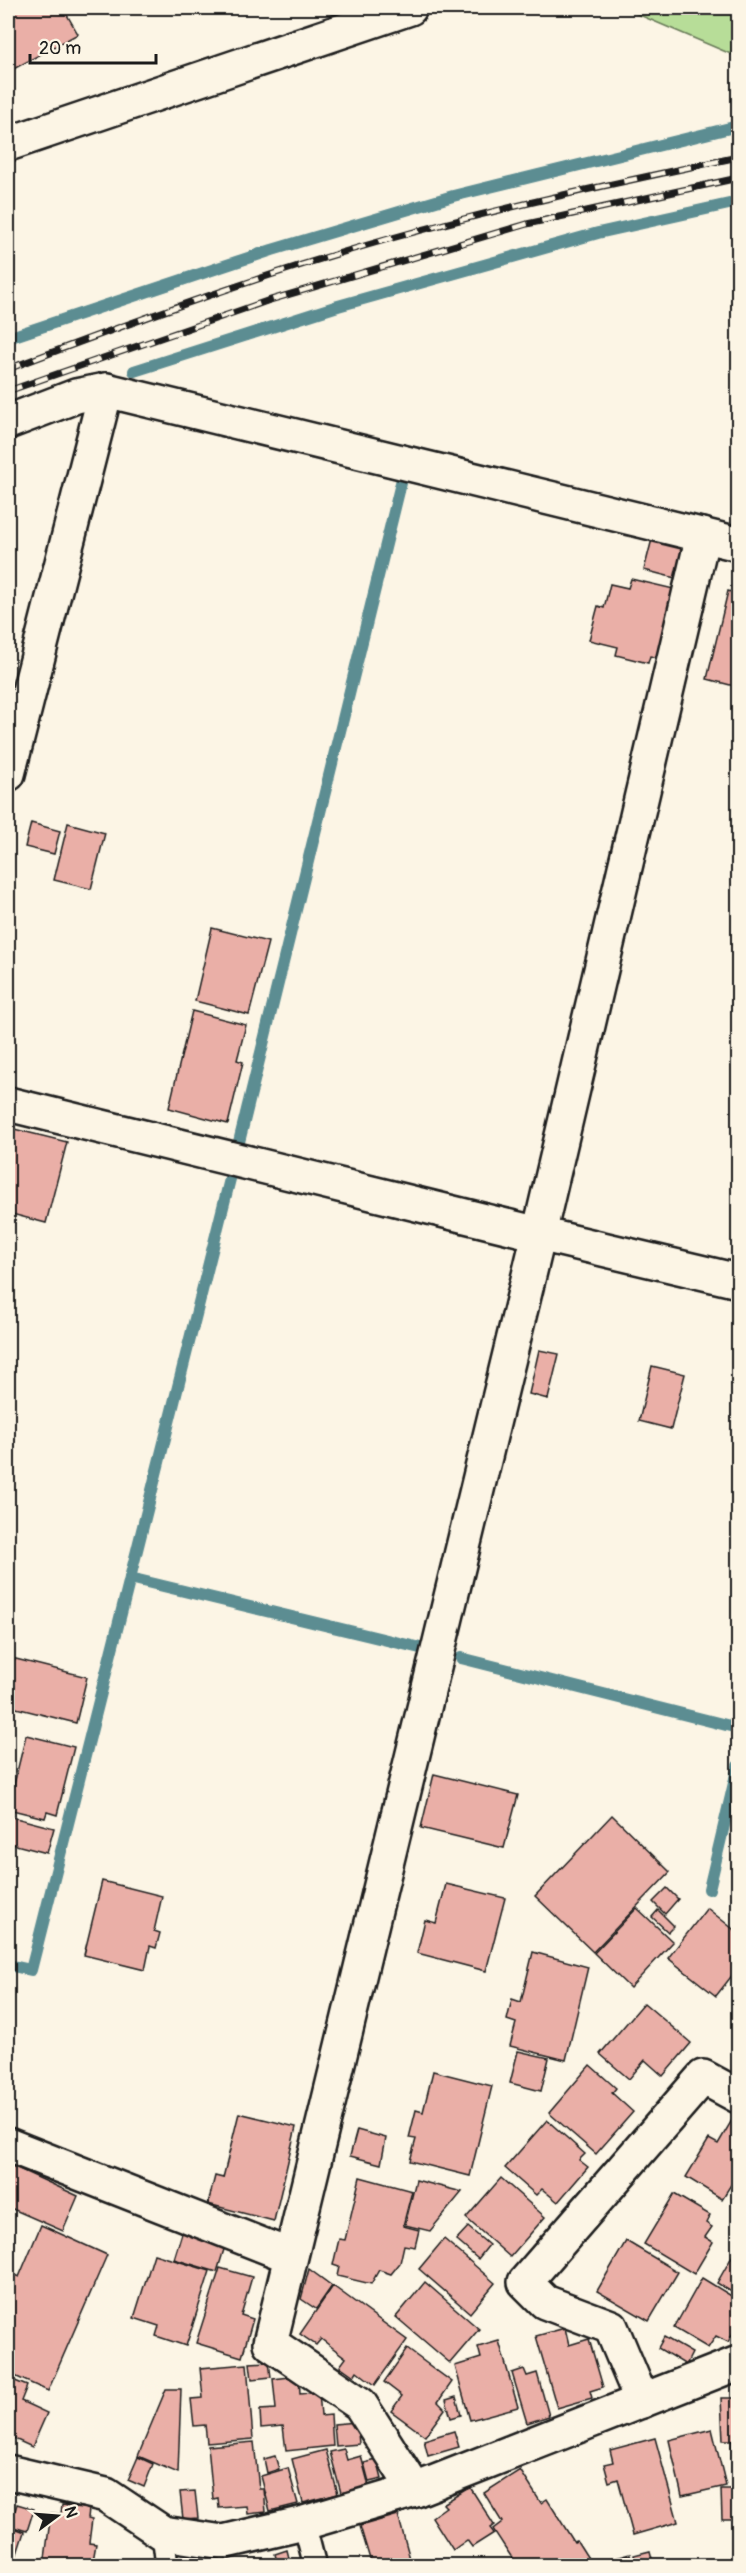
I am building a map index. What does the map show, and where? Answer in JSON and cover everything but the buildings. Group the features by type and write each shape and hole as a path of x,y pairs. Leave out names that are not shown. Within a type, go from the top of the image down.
{"street":[{"path":"8,144 410,8"},
{"path":"8,774 106,390"},
{"path":"8,422 76,396 106,390 738,544"},
{"path":"415,2490 360,2404 270,2343 539,1234 703,536"},
{"path":"8,1104 738,1281"},
{"path":"642,2401 611,2327 545,2302 525,2282 703,2077 738,2096"},
{"path":"8,2145 290,2256"},
{"path":"8,2472 106,2494 163,2533 223,2542 304,2523 415,2490 738,2363"}],"lane":[{"path":"304,2523 315,2565"},
{"path":"163,2533 166,2565"}],"green space":[{"path":"623,8 738,8 738,57"}],"waterway":[{"path":"8,338 272,250 453,196 738,126"},
{"path":"134,371 338,306 598,233 738,202"},
{"path":"239,1142 402,479"},
{"path":"130,1578 231,1175"},
{"path":"8,1965 31,1970 130,1578 420,1648"},
{"path":"461,1658 738,1728"},
{"path":"709,1889 738,1766"}],"railway":[{"path":"8,369 195,300 385,240 517,206 738,157"},
{"path":"8,391 267,301 527,224 738,178"}]}
